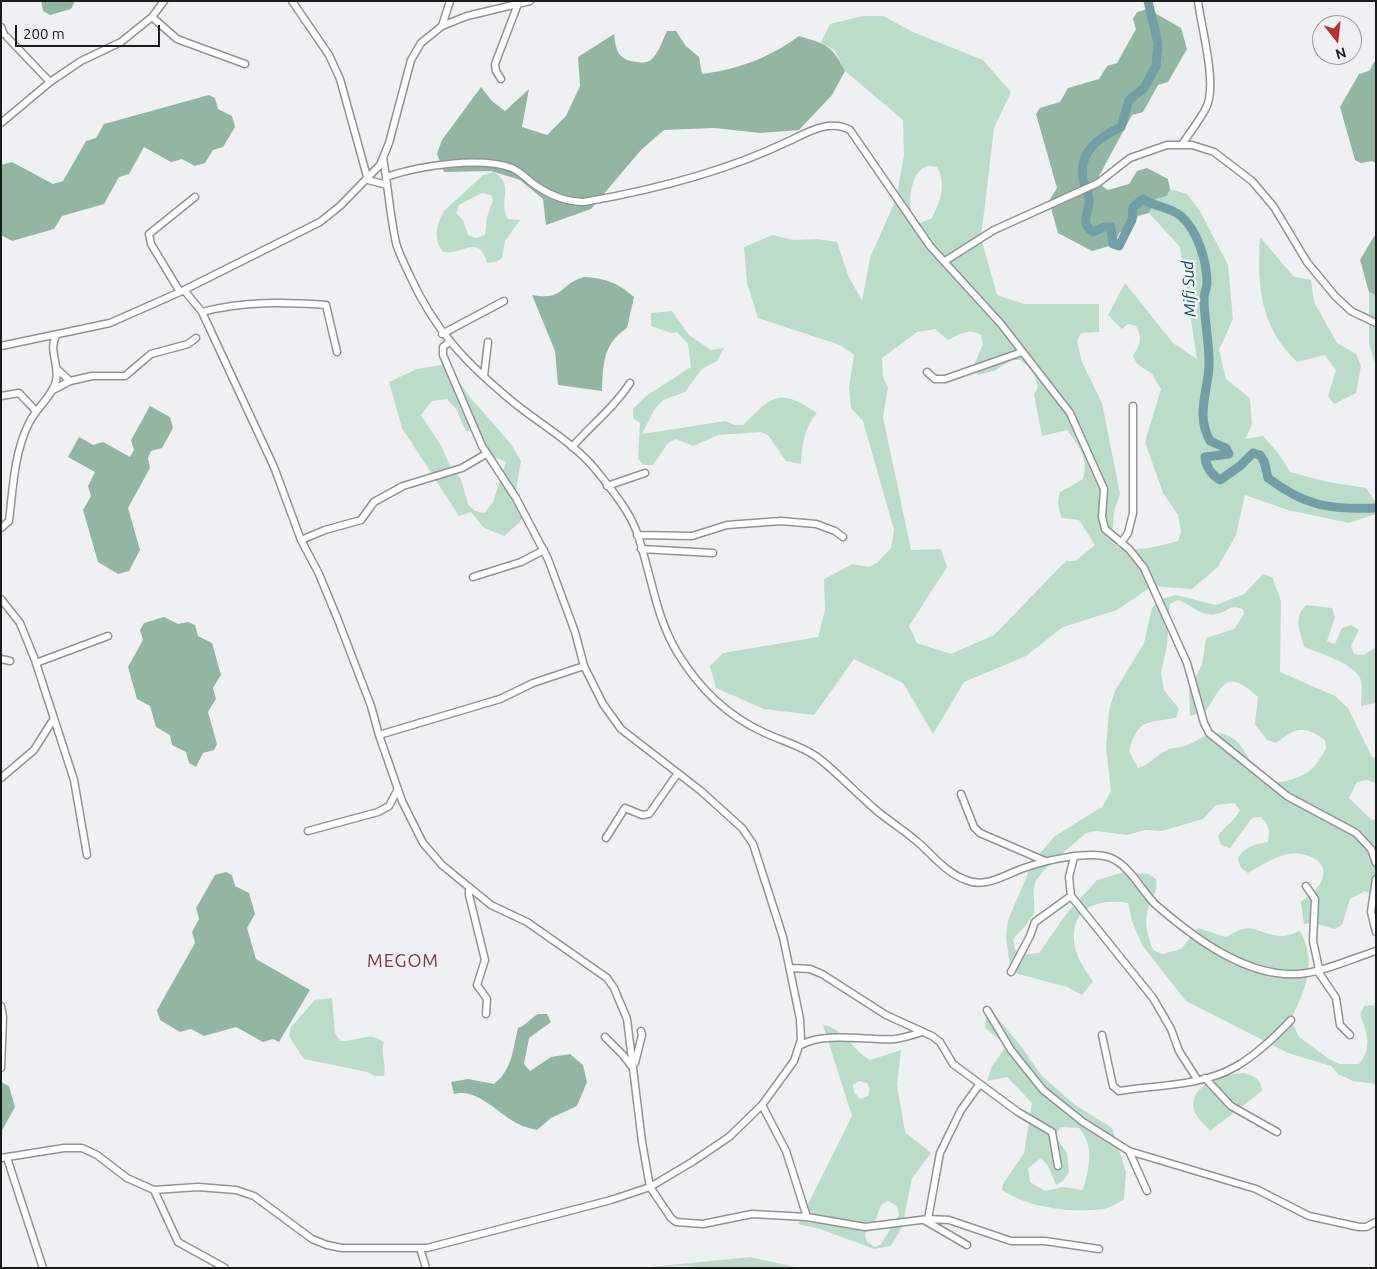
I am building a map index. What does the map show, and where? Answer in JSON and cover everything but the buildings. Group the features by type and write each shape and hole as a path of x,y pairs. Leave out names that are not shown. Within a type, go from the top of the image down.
{"street":[{"path":"1,123 50,82 81,61 121,42 152,17 164,1"},
{"path":"292,1 329,55 340,79 358,137 368,180"},
{"path":"442,26 450,1"},
{"path":"1,346 42,339 110,323 182,291 320,222 368,180 383,158 415,51 429,36 442,26 467,16 530,1"},
{"path":"1183,144 1207,107 1210,95 1209,64 1198,1"},
{"path":"501,78 496,71 495,64 518,4"},
{"path":"152,17 176,39 245,64"},
{"path":"3,33 50,82"},
{"path":"386,177 432,165 496,165 513,168 542,190 556,197 572,202 584,202 627,194 682,180 764,153 822,127 842,126 850,130 930,246 945,261 953,274 1001,324 1070,413 1104,489 1104,527 1109,535 1121,543 1141,563 1179,642 1194,683 1204,724 1209,733 1226,749 1288,796 1356,833 1371,849 1376,863"},
{"path":"945,261 994,230 1094,185 1130,158 1157,147 1183,144 1210,149 1252,181 1274,208 1307,262 1335,296 1351,311 1376,323"},
{"path":"383,158 399,251 418,294 442,334 511,401 590,463 632,522 641,549 653,599 668,635 697,682 727,710 753,728 815,756 877,811 921,844 942,866 962,879 973,883 988,882 1029,866 1074,857 1101,855 1116,860 1159,908 1231,958 1254,968 1273,972 1303,973 1376,951"},
{"path":"368,180 387,185"},
{"path":"195,197 149,234 151,244 182,291 202,312 274,467 301,540 319,574 338,620 371,706 398,789 428,851 469,888 495,908 532,926 611,983 627,1019 642,1142 650,1187 670,1218 676,1222 703,1224 752,1214 806,1217 865,1227 925,1219 948,1220 1011,1241 1045,1241 1099,1249"},
{"path":"202,312 225,306 276,302 326,305 337,352"},
{"path":"442,334 504,302"},
{"path":"1,528 9,521 18,455 24,433 36,410 52,390 56,381 57,369 53,348 56,336"},
{"path":"52,390 70,380 92,376 125,376 151,354 188,344 196,338"},
{"path":"42,339 53,348"},
{"path":"43,1268 4,1158 64,1148 82,1148 97,1155 127,1178 154,1190 198,1187 236,1190 263,1202 320,1243 342,1248 420,1248 612,1200 650,1187 723,1142 762,1104 794,1061 801,1045 801,1024 791,968 780,924 751,838 678,773 622,729 596,692 584,666 561,593 544,550 516,498 486,454 444,359 443,347 449,342"},
{"path":"484,376 488,342"},
{"path":"927,372 935,379 945,379 1022,352"},
{"path":"57,369 70,380"},
{"path":"572,447 594,422 614,406 630,383"},
{"path":"1,396 19,393 36,410"},
{"path":"1121,543 1128,533 1133,513 1133,406"},
{"path":"301,540 325,530 361,520 374,502 403,486 462,468 486,454"},
{"path":"607,486 645,473"},
{"path":"637,535 692,536 727,525 781,521 825,527 843,537"},
{"path":"641,549 713,553"},
{"path":"473,577 520,562 544,550"},
{"path":"1,599 20,624 36,663 74,780 87,855"},
{"path":"36,663 108,636"},
{"path":"1,659 10,661"},
{"path":"379,735 500,699 533,683 584,666"},
{"path":"1,778 34,750 53,720"},
{"path":"606,838 625,808 642,815 649,814 678,773"},
{"path":"308,831 378,812 389,806 398,789"},
{"path":"961,794 974,827 980,833 1046,862"},
{"path":"1074,857 1069,877 1071,896 1153,998 1171,1029 1179,1051 1197,1079"},
{"path":"1376,878 1371,912 1376,932"},
{"path":"1306,886 1315,899 1313,941 1318,970 1336,998 1340,1025 1350,1035"},
{"path":"469,888 469,895 485,960 477,984 487,999 486,1014"},
{"path":"1011,972 1030,936 1035,922 1071,896"},
{"path":"791,968 810,969 819,973 886,1015 937,1039 950,1062 979,1085 1052,1132 1058,1166"},
{"path":"1,1006 3,1017 1,1068"},
{"path":"987,1010 1010,1050 1044,1090 1083,1122 1129,1151 1256,1189 1309,1216 1359,1227 1366,1227 1376,1222"},
{"path":"1102,1035 1115,1090 1119,1091 1205,1078 1235,1067 1258,1051 1291,1020"},
{"path":"634,1069 642,1036 641,1031"},
{"path":"801,1045 809,1041 832,1038 894,1039 922,1032"},
{"path":"605,1037 634,1069"},
{"path":"1205,1078 1231,1106 1277,1132"},
{"path":"925,1219 940,1153 961,1110 979,1085"},
{"path":"762,1104 786,1151 806,1217"},
{"path":"1129,1151 1147,1191"},
{"path":"154,1190 178,1242 225,1268"},
{"path":"925,1219 967,1245"},
{"path":"420,1248 426,1268"}],"green space":[{"path":"41,1 75,1 71,9 50,15 43,11"},
{"path":"1148,9 1181,28 1187,49 1168,82 1158,85 1143,112 1132,115 1099,176 1102,186 1108,190 1129,184 1137,171 1147,168 1168,179 1170,189 1167,196 1156,199 1149,213 1138,216 1131,229 1120,232 1113,245 1092,251 1058,233 1049,201 1057,188 1036,114 1040,108 1060,102 1068,88 1099,79 1107,66 1117,63 1136,29 1133,19 1137,12"},
{"path":"863,16 883,16 913,32 983,60 1011,92 994,128 981,238 997,295 1024,304 1099,304 1099,332 1081,333 1077,341 1082,362 1102,403 1120,494 1114,511 1113,527 1109,535 1113,538 1117,547 1140,549 1163,545 1178,541 1181,532 1178,515 1163,493 1145,442 1161,389 1152,374 1137,364 1133,356 1140,341 1136,326 1128,324 1122,329 1108,315 1125,283 1173,343 1197,359 1180,247 1149,213 1156,199 1167,196 1170,189 1187,194 1200,211 1228,265 1233,319 1219,350 1226,379 1250,398 1252,425 1245,439 1263,436 1278,453 1290,472 1328,482 1366,488 1376,503 1376,514 1349,523 1288,510 1245,495 1236,535 1218,567 1192,589 1152,586 1117,610 1063,627 1026,656 964,682 933,734 903,683 854,659 814,715 764,709 716,688 710,666 723,653 818,637 825,610 824,579 853,564 869,567 878,562 891,548 894,530 863,421 851,408 849,388 854,355 840,345 758,318 747,283 744,247 773,235 793,240 817,239 837,242 848,275 862,301 870,258 896,199 904,156 903,120 845,71 835,51 821,42 830,24","holes":["928,166 937,167 942,180 942,186 938,206 932,218 920,223 912,211 910,202 911,192 917,175","935,329 948,340 968,332 981,335 983,344 972,370 979,375 996,370 1011,360 1020,360 1033,370 1038,387 1034,394 1042,436 1067,430 1079,447 1084,459 1085,472 1083,479 1060,492 1058,502 1062,518 1079,520 1095,545 1075,561 1066,561 994,635 951,654 917,643 909,626 947,567 941,549 911,550 883,417 888,387 883,378 882,358 917,332"]},
{"path":"667,31 676,31 686,46 699,57 702,74 741,66 776,51 799,36 827,46 836,55 845,71 832,95 799,130 760,133 714,128 664,130 641,150 591,209 546,225 543,199 520,180 491,171 444,172 437,154 442,140 481,87 492,101 505,111 529,89 522,127 547,135 566,116 580,86 578,57 614,34 617,50 622,57 631,61 647,62 657,53"},
{"path":"1376,59 1376,163 1372,161 1361,163 1355,160 1340,107 1359,74 1369,71"},
{"path":"209,95 215,98 218,109 232,116 235,127 223,147 213,150 205,163 195,166 182,159 171,162 144,147 129,174 119,177 104,204 62,216 54,229 12,241 1,235 1,165 12,162 53,184 63,181 86,141 96,138 104,124"},
{"path":"494,172 500,177 505,188 504,206 508,219 520,220 505,241 502,258 496,262 487,263 484,254 475,247 443,252 437,237 439,221 444,211 483,175","holes":["482,193 491,195 493,200 487,217 485,235 476,238 468,235 463,220 456,213 459,205"]},
{"path":"1376,233 1376,295 1369,292 1360,260"},
{"path":"1260,237 1294,277 1311,280 1314,302 1337,343 1356,354 1361,366 1356,393 1334,404 1328,396 1336,370 1325,355 1297,362 1275,334 1268,320 1261,288 1259,272"},
{"path":"584,277 611,282 634,297 627,328 613,341 606,355 602,391 558,385 555,351 532,295 551,296"},
{"path":"1369,292 1376,295 1376,366 1369,343"},
{"path":"672,311 689,335 711,350 724,348 717,361 702,369 685,392 663,400 654,410 642,434 726,421 734,425 743,425 761,407 777,398 785,398 804,405 817,413 806,430 801,464 786,461 768,435 761,432 718,435 693,446 676,439 668,443 653,465 644,465 638,459 640,423 633,418 633,409 646,396 691,367 688,344 677,332 671,333 651,326 651,313"},
{"path":"447,364 469,396 511,444 521,461 516,490 523,511 520,522 504,536 484,528 471,512 459,516 402,428 389,382 417,369","holes":["447,399 456,409 466,431 472,432 479,448 506,462 493,502 484,513 475,511 468,504 461,479 449,464 442,447 421,415 432,401"]},
{"path":"150,406 170,417 173,428 162,448 151,451 148,458 150,468 128,508 140,550 129,571 118,574 98,562 83,510 91,496 88,486 95,472 68,457 79,437 93,445 103,442 130,457 134,450 131,440"},
{"path":"1263,574 1272,577 1281,601 1280,672 1335,696 1348,708 1372,757 1376,758 1376,783 1366,780 1357,782 1349,798 1372,820 1376,819 1376,909 1373,896 1365,891 1350,899 1342,925 1335,929 1313,923 1304,924 1301,902 1321,882 1323,868 1315,859 1294,853 1277,857 1248,873 1241,868 1238,859 1243,851 1258,844 1268,842 1269,831 1261,817 1252,818 1230,848 1221,845 1218,836 1240,810 1234,803 1216,805 1203,819 1162,831 1145,830 1127,835 1096,831 1086,833 1055,860 1038,878 1034,886 1034,912 1028,923 1013,940 1015,949 1020,955 1039,953 1067,913 1097,880 1124,872 1148,874 1156,879 1157,884 1146,918 1147,927 1153,950 1162,954 1181,949 1198,928 1226,937 1248,928 1282,936 1300,931 1308,954 1309,965 1305,987 1291,1020 1299,1037 1329,1059 1340,1064 1359,1064 1367,1046 1366,1034 1360,1014 1364,1006 1373,1005 1376,1008 1376,1084 1353,1081 1338,1074 1331,1066 1288,1053 1186,1001 1142,945 1132,921 1128,903 1105,902 1095,905 1080,915 1076,923 1074,934 1076,952 1093,982 1082,995 1067,987 1011,972 1006,938 1008,920 1029,871 1029,866 1055,836 1102,807 1111,791 1106,748 1109,710 1115,691 1144,643 1152,608 1158,600 1176,595 1216,605 1244,594","holes":["1178,600 1206,614 1217,614 1234,607 1243,609 1244,614 1234,629 1206,638 1202,665 1189,688 1190,716 1207,710 1218,692 1228,682 1240,684 1258,697 1255,724 1267,740 1276,743 1289,734 1300,730 1311,732 1325,740 1326,749 1315,765 1304,775 1276,782 1266,779 1258,772 1239,744 1231,737 1220,733 1206,735 1185,746 1169,749 1146,765 1138,768 1129,751 1136,733 1145,724 1150,722 1176,718 1179,709 1164,690 1161,673 1167,645 1170,604"]},
{"path":"1306,605 1332,608 1335,617 1327,641 1335,644 1342,628 1351,625 1359,630 1351,646 1354,654 1364,655 1376,647 1376,703 1361,706 1361,681 1350,668 1335,659 1304,647 1299,630 1299,620 1302,610"},
{"path":"164,617 178,624 188,622 195,625 198,636 212,643 221,675 213,688 216,699 208,712 217,744 214,750 203,753 196,767 189,763 186,752 172,745 170,735 156,727 150,706 137,699 128,667 143,640 140,630 144,623"},
{"path":"226,872 232,875 235,886 249,893 255,914 247,928 256,959 310,990 279,1042 273,1039 263,1042 236,1027 204,1036 191,1029 180,1032 160,1020 157,1010 195,943 192,932 199,919 196,908 215,875"},
{"path":"332,998 335,1033 340,1041 373,1037 384,1042 384,1076 375,1076 367,1072 304,1059 289,1036 291,1027 315,1000"},
{"path":"987,1010 995,1015 1020,1045 1042,1076 1075,1105 1112,1128 1126,1172 1124,1199 1103,1209 1064,1209 1037,1205 1002,1190 1003,1184 1024,1153 1032,1103 1007,1077 987,1081 992,1066 1007,1045 985,1028","holes":["1061,1127 1079,1128 1084,1135 1089,1150 1089,1165 1083,1190 1063,1187 1045,1191 1030,1182 1028,1168 1041,1158 1048,1166 1056,1185 1063,1181 1069,1172 1067,1153 1055,1136"]},
{"path":"538,1014 547,1014 551,1022 529,1038 524,1064 530,1071 551,1057 570,1054 583,1065 587,1082 577,1106 551,1118 537,1130 510,1120 480,1098 463,1093 454,1094 451,1082 468,1079 494,1084 508,1066 518,1028"},
{"path":"823,1025 836,1030 870,1060 901,1050 897,1085 905,1132 931,1153 912,1178 902,1227 891,1246 874,1249 820,1229 798,1224 852,1116","holes":["859,1081 867,1083 870,1089 868,1096 860,1099 854,1092 853,1085","888,1201 897,1206 899,1215 881,1244 875,1247 867,1242 865,1234 876,1219 881,1205"]},
{"path":"1244,1073 1257,1079 1262,1091 1210,1131 1195,1113 1193,1101 1196,1093 1202,1087 1219,1078"},
{"path":"1,1082 9,1086 15,1107 1,1132"},
{"path":"750,1257 799,1268 700,1268 680,1266 641,1268"}],"waterway":[{"name":"Mifi Sud","path":"1148,1 1158,43 1156,66 1144,88 1129,100 1121,127 1098,140 1087,153 1082,169 1089,201 1086,225 1093,232 1104,227 1111,227 1113,244 1119,246 1132,220 1133,207 1143,199 1177,213 1187,222 1197,238 1207,275 1204,298 1209,367 1203,414 1204,423 1210,441 1226,448 1229,454 1205,457 1208,467 1214,476 1220,480 1240,466 1253,453 1260,455 1264,461 1268,478 1294,495 1331,507 1376,508"}],"district":[{"name":"MEGOM","path":"403,961"}]}
